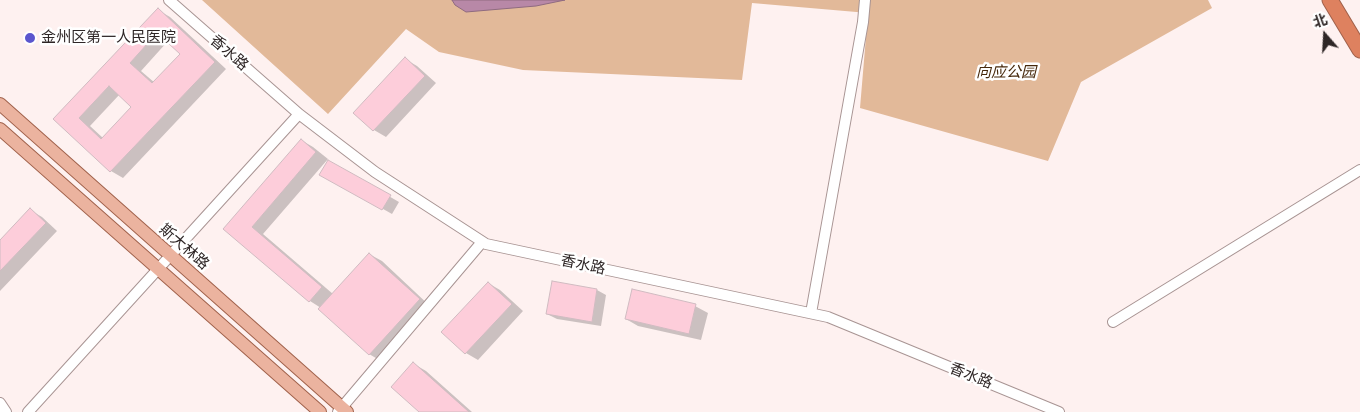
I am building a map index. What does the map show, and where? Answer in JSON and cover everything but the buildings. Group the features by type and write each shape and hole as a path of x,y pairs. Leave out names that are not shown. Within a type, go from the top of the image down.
{"highway":[{"path":"1330,0 1360,50"}],"main road":[{"name":"斯大林路","path":"0,104 343,411"},
{"path":"0,129 320,412"}],"street":[{"name":"香水路","path":"169,0 299,114 374,172 486,244 828,316 1059,412"},
{"path":"811,313 863,22 865,0"},
{"path":"28,412 299,114"},
{"path":"1113,322 1360,170"},
{"path":"343,411 482,242"},
{"path":"0,403 6,412"}],"green space":[{"name":"向应公园","path":"202,0 1208,0 1212,8 1081,82 1048,161 860,108 868,13 752,3 742,80 523,70 439,52 406,29 328,114"}],"shaded area":[{"path":"452,0 565,0 536,6 466,12 455,5"}],"place":[{"name":"金州区第一人民医院","path":"30,38"}]}
